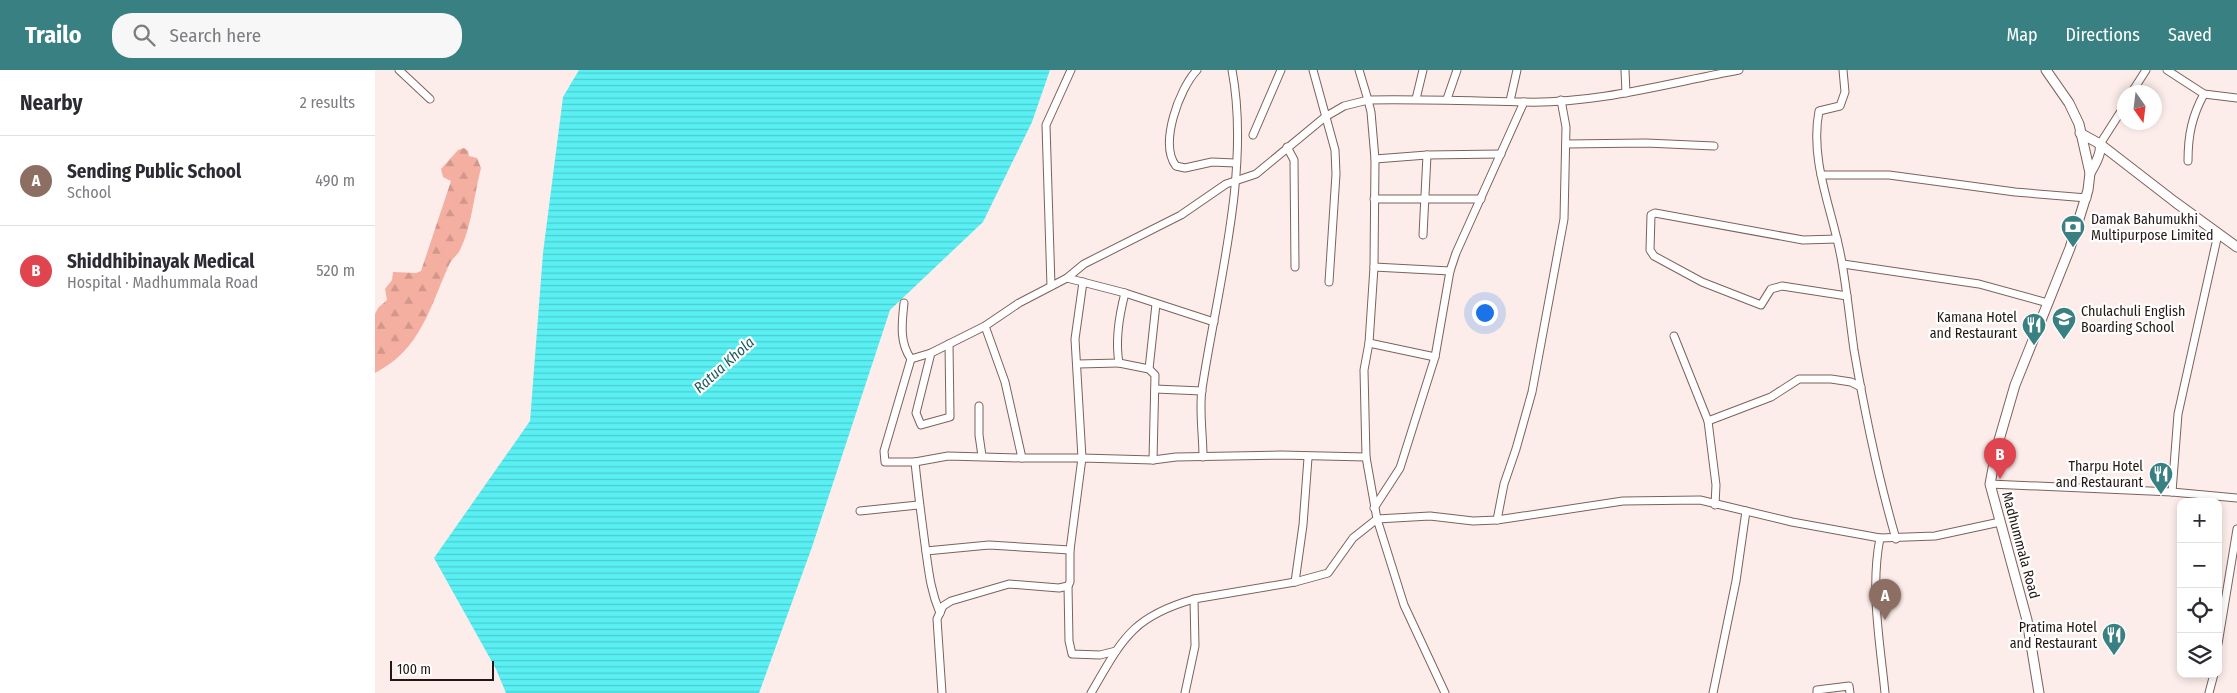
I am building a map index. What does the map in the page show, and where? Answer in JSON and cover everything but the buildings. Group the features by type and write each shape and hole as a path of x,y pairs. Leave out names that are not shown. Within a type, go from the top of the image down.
{"street":[{"path":"399,70 430,99"},
{"path":"1051,286 1046,125 1051,109 1071,70"},
{"path":"1197,70 1181,93 1169,150 1172,162 1176,166 1185,168 1212,162 1235,163"},
{"path":"1203,457 1202,391 1235,180 1238,129 1232,70"},
{"path":"1253,135 1281,70"},
{"path":"1313,70 1335,150 1336,174 1329,282"},
{"path":"1359,70 1371,112 1375,159 1374,267 1369,343 1364,370 1366,457 1374,508 1404,605 1445,693"},
{"path":"1416,99 1423,70"},
{"path":"1447,99 1457,70"},
{"path":"1510,101 1517,70"},
{"path":"1625,70 1626,93"},
{"path":"911,358 931,353 985,326 1019,303 1067,278 1085,264 1181,214 1235,180 1257,174 1325,117 1344,106 1368,100 1447,99 1525,102 1561,100 1626,93 1739,70"},
{"path":"1843,70 1845,92 1840,106 1819,111 1815,128 1821,175 1843,264 1861,386 1882,490 1896,539"},
{"name":"Madhummala Road","path":"2039,693 2027,620 1990,484 1997,447 2015,385 2048,304 2087,198 2090,173 2079,124 2069,104 2046,70"},
{"path":"2136,85 2146,70"},
{"path":"2167,70 2204,94 2237,98"},
{"path":"2188,161 2188,136 2194,113 2204,94"},
{"path":"1497,520 1503,484 1516,449 1531,392 1564,220 1566,144 1561,100"},
{"path":"1374,508 1400,468 1435,357 1450,271 1525,102"},
{"path":"2090,173 2101,148 2100,144 2117,117"},
{"path":"2080,133 2089,140 2100,144 2218,234 2237,246"},
{"path":"1566,144 1646,143 1714,146"},
{"path":"1287,147 1294,160 1295,267"},
{"path":"1375,159 1427,155 1501,154"},
{"path":"1423,235 1427,155"},
{"path":"1821,175 1889,175 2015,192 2087,198"},
{"path":"1374,199 1481,199"},
{"path":"1837,239 1803,240 1655,213 1651,215 1651,250 1654,256 1702,282 1761,305 1771,289 1782,286 1847,296"},
{"path":"2172,492 2178,414 2218,234"},
{"path":"1843,264 1979,284 2048,304"},
{"path":"1374,267 1450,271"},
{"path":"1067,278 1125,293 1214,322"},
{"path":"1083,282 1075,339 1078,364 1080,403 1078,415 1082,458 1070,550 1070,582 1068,586 1069,641 1072,654 1100,655 1116,651"},
{"path":"1119,363 1118,338 1125,293"},
{"path":"904,303 902,341 904,349 911,358"},
{"path":"1149,370 1157,304"},
{"path":"985,326 1005,382 1022,458"},
{"path":"1674,336 1708,421 1716,485 1715,505"},
{"path":"1369,343 1435,357"},
{"path":"931,353 916,413 921,425 950,417 949,344"},
{"path":"911,358 884,451 885,462 915,462 948,456 1153,460 1203,457 1366,457"},
{"path":"1078,364 1119,363 1149,370 1155,375 1153,460"},
{"path":"1708,421 1771,398 1799,379 1831,379 1851,382 1861,386"},
{"path":"1155,389 1202,391"},
{"path":"979,406 979,435 982,456"},
{"path":"1295,582 1303,525 1308,458"},
{"path":"915,462 918,505 932,594 940,613"},
{"path":"1990,484 2172,492 2237,498"},
{"path":"1091,693 1116,651 1137,624 1153,614 1194,599 1295,582 1328,573 1353,538 1377,519 1430,516 1473,521 1497,520 1623,501 1700,500 1792,522 1880,538 1896,539 1935,536 2000,522"},
{"path":"860,511 918,505"},
{"path":"1713,693 1746,511"},
{"path":"2220,633 2237,529"},
{"path":"1880,538 1875,564 1877,613 1885,693"},
{"path":"926,551 989,545 1070,550"},
{"path":"942,693 937,619 943,606 951,601 1009,584 1059,588 1068,586"},
{"path":"1185,693 1195,646 1194,599"},
{"path":"2209,693 2213,678"},
{"path":"1817,693 1817,690 1849,686 1850,693"}],"green space":[{"path":"464,148 468,151 469,156 477,158 481,168 464,241 459,252 450,263 429,312 413,340 391,363 375,373 375,314 378,308 387,300 385,289 392,280 393,272 416,273 421,271 451,181 443,177 441,169 458,150"}],"water":[{"name":"Ratua Khola","path":"579,70 1050,70 1032,122 983,222 890,310 812,547 759,693 506,693 496,669 434,558 530,421 543,253 563,97"}],"place":[{"name":"Damak Bahumukhi Multipurpose Limited","path":"2073,248"},
{"name":"Chulachuli English Boarding School","path":"2064,340"},
{"name":"Kamana Hotel and Restaurant","path":"2034,346"},
{"name":"Shiddhibinayak Medical","path":"2000,479"},
{"name":"Tharpu Hotel and Restaurant","path":"2161,495"},
{"name":"Sending Public School","path":"1885,620"},
{"name":"Pratima Hotel and Restaurant","path":"2114,656"}]}
